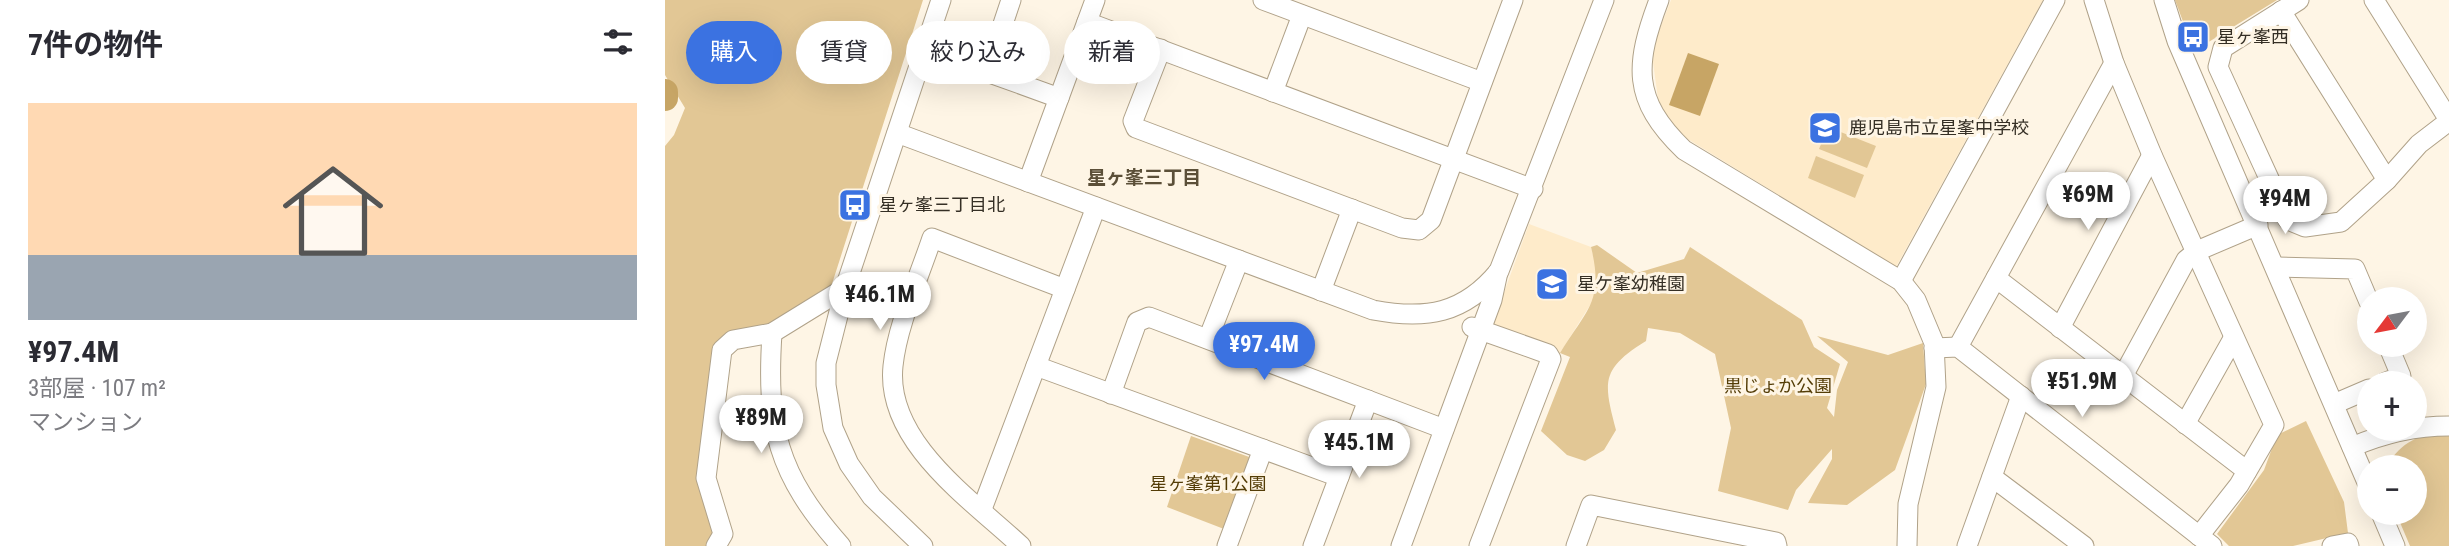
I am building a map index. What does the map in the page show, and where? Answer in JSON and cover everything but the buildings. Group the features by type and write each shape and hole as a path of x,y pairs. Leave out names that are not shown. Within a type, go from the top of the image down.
{"street":[{"path":"923,546 857,478 833,428 827,394 826,363 845,288 941,0"},
{"path":"1011,0 987,72 1059,98"},
{"path":"1087,21 1095,0"},
{"path":"1263,0 1482,82"},
{"path":"1401,546 1477,328 1604,0"},
{"path":"1659,0 1641,54 1645,95 1665,131 1684,149 1902,281 1925,318 1934,348 1935,387 1908,504 1907,546"},
{"path":"1902,281 2055,0"},
{"path":"1934,348 1958,347 2205,541 2274,425 2152,155 2114,63 2094,0"},
{"path":"2164,0 2177,41 2357,459"},
{"path":"2299,0 2223,48 2218,67 2288,220 2305,227 2341,222 2387,180 2419,144 2449,120 2374,0"},
{"path":"1507,2 1482,82 1454,159 1431,220 1419,230 1402,228 1136,128 1133,121 1161,49 1273,92 1454,159 1532,188"},
{"path":"2281,11 2387,180"},
{"path":"1273,92 1302,15"},
{"path":"1958,347 2114,63"},
{"path":"1028,182 1064,84"},
{"path":"897,133 1373,310 1425,316 1458,304 1488,284 1499,271"},
{"path":"2060,328 2152,155"},
{"path":"982,509 1096,207"},
{"path":"1321,291 1352,209"},
{"path":"2123,376 2186,260 2197,251 2258,225"},
{"path":"1021,546 918,449 904,426 892,385 895,351 932,238 1065,289"},
{"path":"1208,339 1239,260"},
{"path":"2276,267 2355,269 2363,287"},
{"path":"1996,278 2247,471"},
{"path":"716,546 723,534 706,478 722,350 733,340 772,333 845,288"},
{"path":"1111,394 1137,322 1149,317 1444,429"},
{"path":"1477,328 1548,354 1551,359 1479,546"},
{"path":"772,333 768,388 773,426 785,463 800,494 841,546"},
{"path":"2185,424 2234,337"},
{"path":"1036,366 1339,477"},
{"path":"2334,404 2357,394"},
{"path":"1967,546 2021,396"},
{"path":"1313,546 1368,400"},
{"path":"2352,447 2369,440 2428,426 2449,426"},
{"path":"1227,546 1263,449"},
{"path":"1992,477 2084,546"},
{"path":"1576,546 1591,505 1776,542 1777,546"},
{"path":"2386,525 2395,546"},
{"path":"2332,546 2348,543 2349,546"}],"shaded area":[{"name":"鹿児島市立星峯中学校","path":"1671,0 2043,0 1896,267 1686,138 1668,118 1658,99 1653,62 1654,44"},
{"path":"1688,53 1719,64 1700,116 1669,105"},
{"name":"星ケ峯幼稚園","path":"1529,224 1591,247 1598,275 1597,294 1560,353 1491,328"}],"green space":[{"path":"665,0 923,0 916,21 906,21 906,53 831,287 764,329 730,332 699,478 718,534 711,546 665,546 665,146 674,135 685,108 665,75"},
{"path":"2175,0 2277,0 2194,51"},
{"path":"1828,127 1876,146 1867,168 1819,149"},
{"path":"1816,156 1864,175 1855,198 1808,178"},
{"name":"黒じょか公園","path":"1597,245 1637,273 1684,259 1690,247 1802,320 1814,347 1840,364 1827,408 1834,417 1837,390 1848,362 1817,336 1888,355 1923,343 1926,384 1895,470 1847,505 1808,503 1832,459 1832,449 1796,490 1788,510 1718,491 1731,428 1715,354 1680,333 1648,328 1646,341 1621,360 1609,378 1609,399 1616,430 1604,450 1585,461 1567,455 1541,431 1570,357 1560,353 1591,303 1596,280 1591,247"},
{"path":"2306,421 2344,502 2348,533 2293,546 2229,546 2217,534 2264,470 2277,435"},
{"path":"2449,433 2449,546 2410,546 2401,525 2427,525 2427,455 2395,455 2412,441 2427,441 2428,435"},
{"name":"星ヶ峯第1公園","path":"1191,436 1252,458 1224,529 1167,507"}],"waterway":[{"path":"665,92 665,98"}],"place":[{"name":"星ヶ峯西","path":"2193,37"},
{"name":"鹿児島市立星峯中学校","path":"1825,128"},
{"name":"星ヶ峯三丁目北","path":"855,205"},
{"name":"星ケ峯幼稚園","path":"1552,284"}],"district":[{"name":"星ヶ峯三丁目","path":"1144,177"}]}
